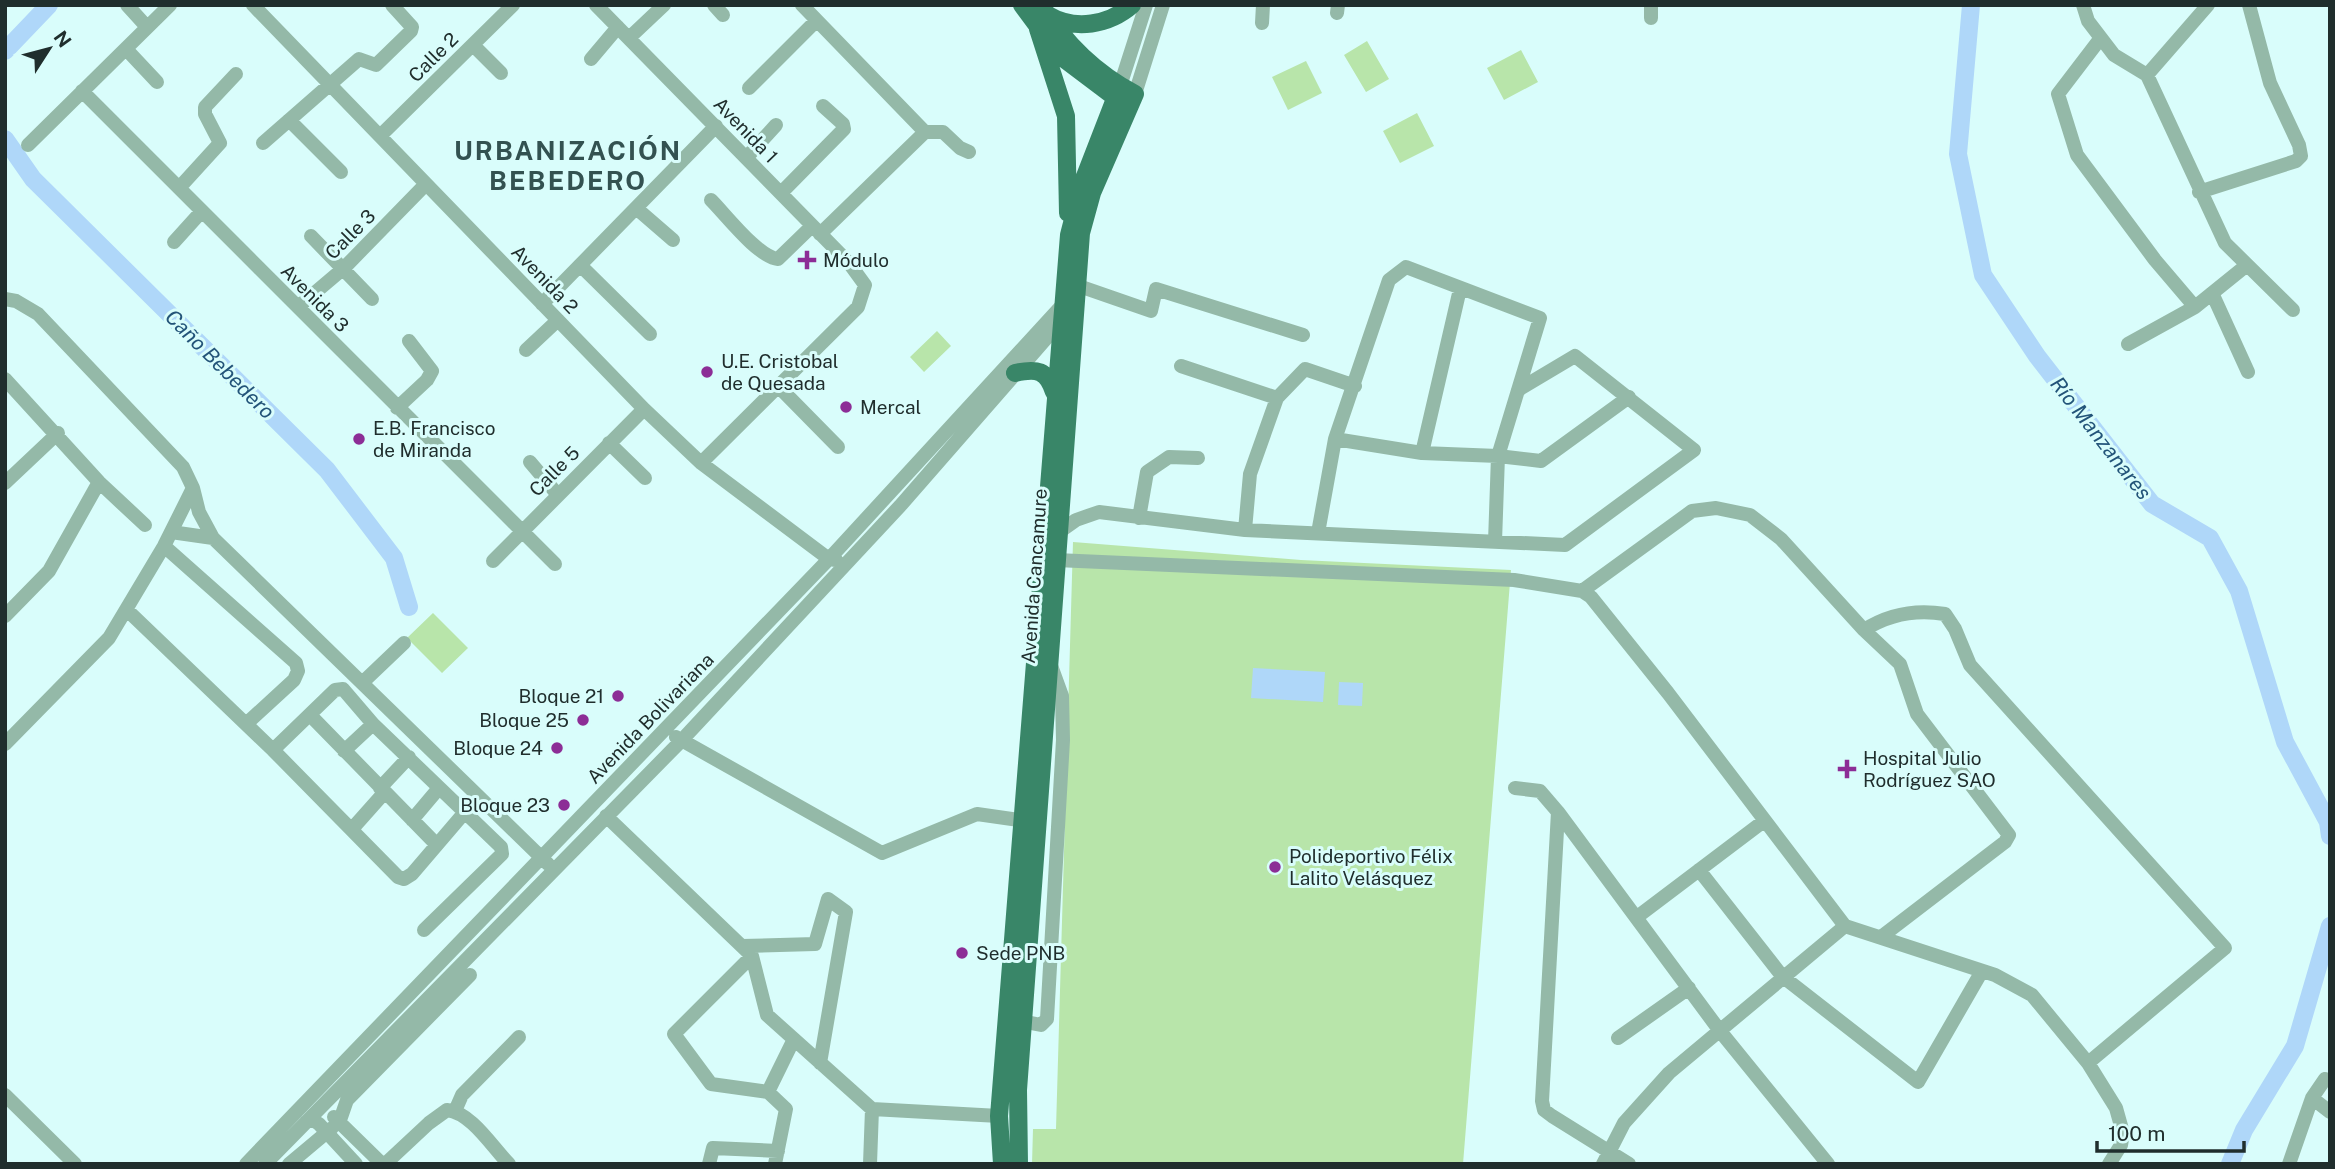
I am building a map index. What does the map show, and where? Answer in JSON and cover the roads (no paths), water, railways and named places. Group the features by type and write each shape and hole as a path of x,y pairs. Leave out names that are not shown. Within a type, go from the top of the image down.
{"main road":[{"path":"1023,5 1060,22 1094,23 1120,15 1132,5"},
{"path":"1042,16 1059,55 1125,96"},
{"path":"1042,16 1066,116 1069,235"},
{"name":"Avenida Cancamure","path":"1029,821 1049,661 1044,625 1059,531 1070,303 1069,235 1086,173 1125,96"},
{"name":"Avenida Cancamure","path":"1002,1164 999,1116 1015,1020 1044,625 1054,392 1081,233 1125,96"},
{"path":"1015,373 1040,370 1046,375 1054,392"},
{"name":"Avenida Cancamure","path":"1015,1020 1019,1164"}],"street":[{"path":"127,5 147,27"},
{"path":"28,145 170,5"},
{"name":"Avenida 2","path":"253,5 644,409 701,463 829,559"},
{"path":"263,143 359,59 376,65 411,31 412,27 392,5"},
{"name":"Calle 2","path":"380,136 513,5"},
{"name":"Avenida 1","path":"596,5 849,263 865,285 858,307 778,386"},
{"path":"629,38 664,5"},
{"path":"802,5 925,132"},
{"name":"Avenida Cancamure","path":"1125,96 1146,5"},
{"name":"Avenida Cancamure","path":"1125,96 1163,5"},
{"path":"1262,23 1263,5"},
{"path":"2083,5 2088,21 2114,55 2147,75 2199,192 2225,243 2293,310"},
{"path":"2147,75 2208,5"},
{"path":"2199,192 2296,161 2301,156 2299,145 2270,83 2249,5"},
{"path":"748,88 816,21"},
{"path":"591,59 618,27"},
{"path":"2100,39 2058,94 2077,155 2155,260 2195,307"},
{"path":"473,45 501,73"},
{"path":"126,48 157,82"},
{"path":"179,188 220,143 205,114 205,107 236,74"},
{"name":"Avenida 3","path":"82,91 520,532 555,564"},
{"path":"781,193 844,129 843,124 823,106"},
{"path":"289,120 341,172"},
{"path":"747,157 776,125"},
{"path":"542,304 716,126"},
{"path":"711,200 758,249 773,259 778,259 816,230 925,132 943,132 960,148 969,152"},
{"name":"Calle 3","path":"298,307 344,268 425,185"},
{"path":"636,208 673,240"},
{"path":"174,242 202,211"},
{"path":"311,236 372,299"},
{"path":"580,265 650,334"},
{"path":"2128,344 2195,307 2247,265"},
{"path":"1318,533 1335,439 1389,280 1406,267 1539,318 1498,456 1495,542"},
{"path":"1070,303 1151,311 1156,289 1303,335"},
{"path":"1422,453 1460,289"},
{"path":"2212,293 2248,372"},
{"path":"5,299 16,301 38,314 183,467 193,488 199,512 213,538 553,869"},
{"name":"Avenida Bolivariana","path":"265,1164 681,741 848,562 1015,373 1070,303"},
{"name":"Avenida Bolivariana","path":"246,1164 666,731 1070,303"},
{"path":"526,350 558,320"},
{"path":"397,408 432,371 409,341"},
{"path":"1059,531 1076,520 1099,512 1245,530 1565,545 1693,450 1575,356 1518,390"},
{"path":"1181,366 1277,398"},
{"path":"1245,530 1250,474 1277,398 1305,369 1355,386"},
{"path":"5,379 58,433 99,482 145,525"},
{"path":"701,463 778,386 838,447"},
{"path":"1335,439 1422,453 1498,456 1541,461 1629,397"},
{"name":"Calle 5","path":"493,561 644,409"},
{"path":"5,483 58,433"},
{"path":"609,443 645,478"},
{"path":"1139,518 1147,472 1169,457 1198,458"},
{"path":"530,462 558,495"},
{"path":"5,616 49,571 99,482"},
{"path":"5,744 109,638 164,547 193,488"},
{"path":"1583,591 1692,511 1703,508 1736,510 1750,515 1781,539 1864,630 1900,664 1917,714 2009,835 2005,842 1881,937"},
{"path":"171,532 213,538"},
{"path":"164,547 296,663 298,671 294,680 246,724"},
{"path":"833,578 829,559 848,562"},
{"path":"1056,560 1514,580 1583,591 1597,604 1668,693 1845,926 1982,971 2032,995 2088,1063 2121,1118 2121,1145 2109,1164"},
{"path":"127,610 273,750 398,877 404,879 464,813"},
{"path":"1864,630 1877,621 1905,612 1945,614 1955,629 1970,665 2225,948 2088,1063"},
{"path":"362,683 404,643"},
{"path":"1015,1020 1041,1025 1047,1019 1063,740 1062,696 1049,661"},
{"path":"273,750 339,688 501,847 502,854 424,930"},
{"path":"310,715 436,844"},
{"path":"344,751 373,724"},
{"path":"666,731 882,853 977,814 1029,821"},
{"path":"352,830 409,757"},
{"path":"412,820 439,788"},
{"path":"1515,788 1540,791 1558,812 1720,1031 1828,1164"},
{"path":"1558,812 1542,1101 1544,1110 1606,1158 1629,1164"},
{"path":"606,816 747,951 767,1015 872,1109 999,1116"},
{"path":"1637,917 1764,821"},
{"path":"1699,870 1782,976 1918,1082 1982,971"},
{"path":"709,1164 713,1148 776,1158 786,1109 768,1091 711,1084 674,1034 747,951 815,944 828,899 846,912 820,1063"},
{"path":"1606,1158 1624,1123 1649,1093 1782,976 1845,926"},
{"path":"289,1164 339,1123 347,1100 470,975"},
{"path":"1618,1038 1689,988"},
{"path":"455,1111 462,1095 519,1037"},
{"path":"768,1091 794,1039"},
{"path":"2289,1164 2312,1098 2325,1079"},
{"path":"5,1095 75,1164"},
{"path":"2312,1098 2330,1112"},
{"path":"327,1100 330,1112 339,1123 380,1162 386,1163 442,1111 455,1111 468,1121 499,1160"},
{"path":"870,1164 872,1109"},
{"path":"306,1122 313,1120 356,1164"}],"water":[{"path":"1253,668 1325,672 1323,702 1251,698"},
{"path":"1339,682 1363,683 1362,706 1338,705"}],"waterway":[{"name":"Caño Bebedero","path":"5,51 49,5"},
{"name":"Río Manzanares","path":"1971,5 1958,154 1983,275 2037,356 2152,504 2210,538 2239,591 2285,742 2328,822 2330,836"},
{"name":"Caño Bebedero","path":"5,139 33,179 327,470 394,558 409,607"},
{"name":"Río Manzanares","path":"2230,1164 2244,1130 2295,1046 2330,926"}],"place":[{"name":"Módulo","path":"807,260"},
{"name":"U.E. Cristobal de Quesada","path":"707,372"},
{"name":"Mercal","path":"846,407"},
{"name":"E.B. Francisco de Miranda","path":"359,439"},
{"name":"Bloque 21","path":"618,696"},
{"name":"Bloque 25","path":"583,720"},
{"name":"Bloque 24","path":"557,748"},
{"name":"Hospital Julio Rodríguez SAO","path":"1847,769"},
{"name":"Bloque 23","path":"564,805"},
{"name":"Polideportivo Félix Lalito Velásquez","path":"1275,867"},
{"name":"Sede PNB","path":"962,953"}],"district":[{"name":"URBANIZACIÓN BEBEDERO","path":"568,165"}]}
